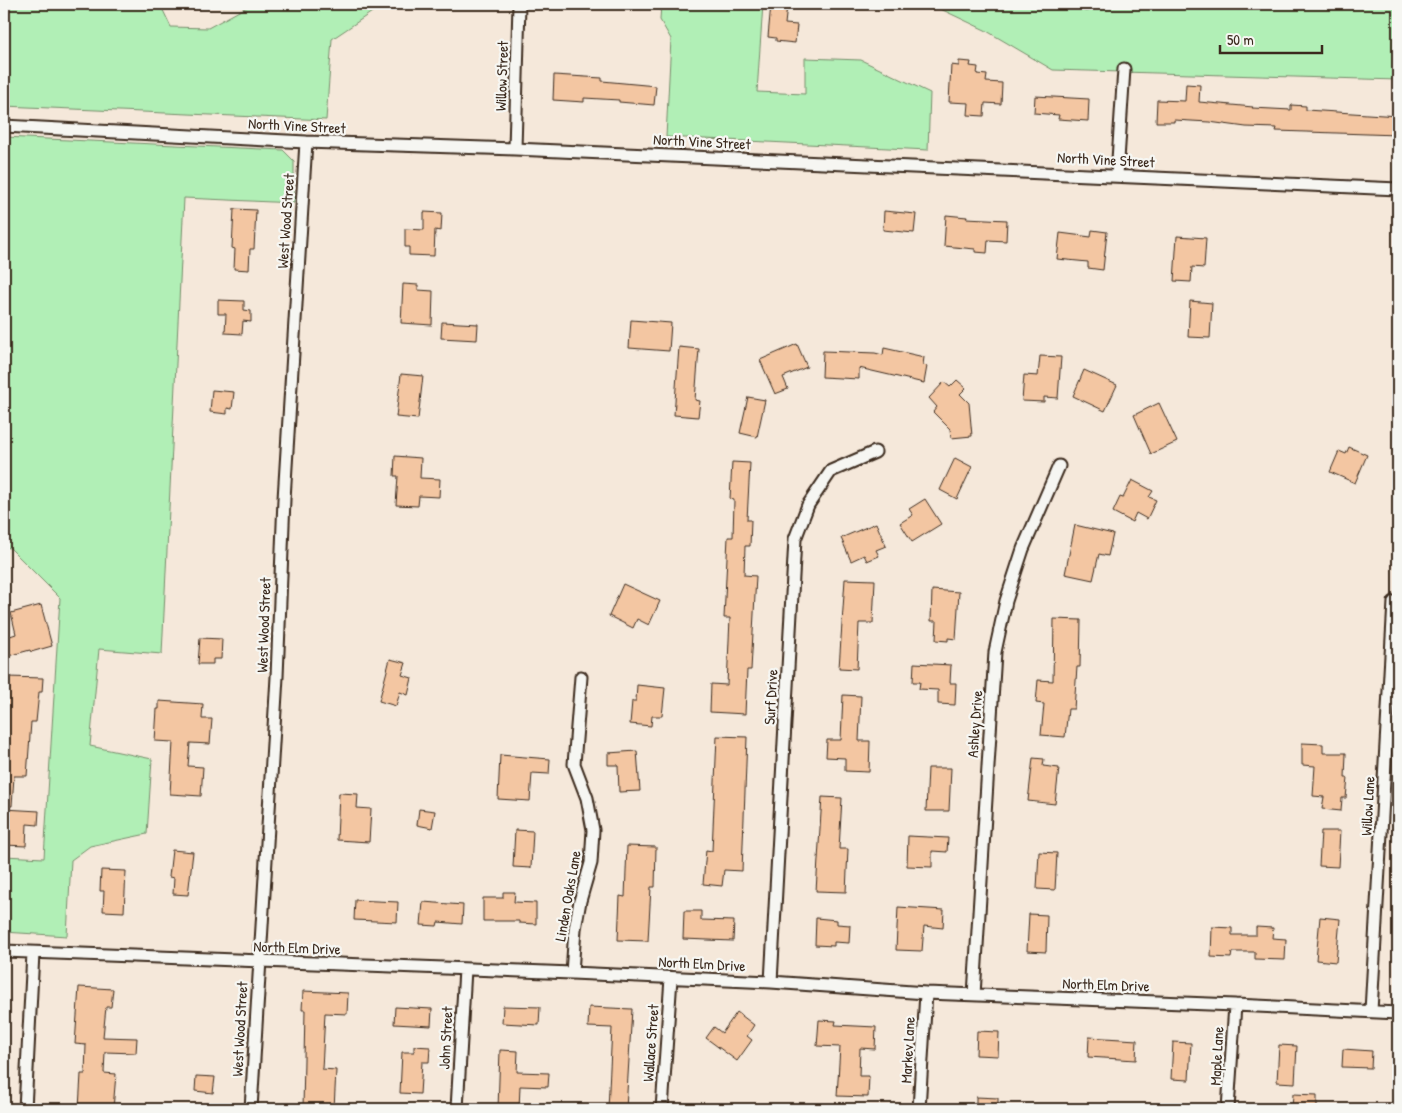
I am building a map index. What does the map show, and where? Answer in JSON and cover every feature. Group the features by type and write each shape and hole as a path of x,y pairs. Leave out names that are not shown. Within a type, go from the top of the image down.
{"street":[{"name":"Willow Street","path":"515,149 519,4"},
{"path":"1117,175 1124,68"},
{"name":"North Vine Street","path":"4,126 306,142 515,149 1398,189"},
{"name":"West Wood Street","path":"251,1109 277,677 284,499 306,142"},
{"name":"Surf Drive","path":"771,982 794,539 808,505 831,471 875,452"},
{"name":"Ashley Drive","path":"974,995 995,652 1006,602 1023,550 1059,466"},
{"name":"Willow Lane","path":"1371,1011 1394,602"},
{"name":"Linden Oaks Lane","path":"572,973 574,929 591,863 593,830 587,798 574,764 581,677"},
{"name":"North Elm Drive","path":"4,951 572,973 771,982 926,993 1398,1013"},
{"path":"24,1109 33,953"},
{"name":"John Street","path":"457,1109 465,969"},
{"name":"Wallace Street","path":"662,1109 671,978"},
{"name":"Markev Lane","path":"919,1109 926,993"},
{"name":"Maple Lane","path":"1228,1109 1235,1005"}],"green space":[{"path":"4,4 160,4 171,27 208,28 252,4 384,4 332,39 326,120 4,106"},
{"path":"661,4 763,4 757,92 805,94 805,58 861,60 930,93 928,150 666,137 671,39 660,20"},
{"path":"930,4 1066,4 1087,12 1090,4 1398,4 1398,80 1053,70 985,30"},
{"path":"4,137 283,150 294,161 294,203 184,198 162,654 99,649 90,746 152,759 147,834 90,846 71,860 67,936 4,932 4,856 44,858 60,598 10,548 4,547"}],"building":[{"path":"771,4 787,6 785,24 797,25 795,43 776,41 776,38 768,37"},
{"path":"959,61 971,62 970,66 978,67 977,74 987,75 986,82 1002,83 1001,104 985,103 984,116 968,115 969,103 949,102 951,65 959,66"},
{"path":"554,75 602,78 602,81 656,86 654,105 584,98 584,102 553,100"},
{"path":"1186,84 1200,85 1199,102 1291,110 1291,105 1306,106 1306,110 1398,116 1398,135 1276,131 1277,128 1174,120 1174,122 1156,122 1157,100 1185,101"},
{"path":"1035,96 1089,99 1088,121 1058,119 1059,115 1034,113"},
{"path":"234,209 256,210 254,249 250,249 249,270 234,269 235,249 232,248"},
{"path":"884,211 916,214 914,233 883,230"},
{"path":"424,212 442,213 441,231 435,230 434,256 409,255 409,247 405,247 405,229 424,230"},
{"path":"946,215 1007,220 1006,241 988,240 987,253 975,252 975,249 944,246"},
{"path":"1092,230 1107,232 1103,270 1088,268 1088,262 1057,259 1060,233 1091,237"},
{"path":"1177,236 1206,238 1204,268 1192,267 1191,282 1174,281"},
{"path":"403,284 418,285 418,290 433,291 432,325 401,323"},
{"path":"218,300 244,301 244,310 251,311 251,322 243,321 242,334 225,333 226,314 218,314"},
{"path":"1190,301 1212,303 1210,338 1188,337"},
{"path":"631,320 671,323 669,351 629,348"},
{"path":"442,322 478,324 477,340 441,338"},
{"path":"797,344 807,367 783,377 788,389 775,394 760,360"},
{"path":"679,347 699,349 695,400 700,401 698,417 674,415"},
{"path":"884,348 924,357 923,365 927,366 924,383 859,368 859,379 822,377 823,351 883,355"},
{"path":"1040,356 1061,357 1058,398 1044,397 1044,402 1022,401 1024,375 1038,376"},
{"path":"1084,370 1117,385 1105,411 1073,396"},
{"path":"401,374 423,376 418,419 396,417"},
{"path":"957,380 966,388 960,394 969,403 972,436 951,438 950,429 933,412 937,407 929,398 944,382 950,387"},
{"path":"212,390 234,392 232,409 227,408 227,414 210,412"},
{"path":"748,397 765,400 757,437 740,433"},
{"path":"1159,403 1177,442 1151,454 1134,415"},
{"path":"1349,447 1367,455 1355,483 1330,472 1339,451 1346,454"},
{"path":"395,456 421,458 420,478 440,479 439,497 419,496 418,506 396,505 398,476 394,476"},
{"path":"955,458 972,467 957,499 940,490"},
{"path":"732,462 750,463 747,520 751,520 750,546 745,546 744,575 756,576 751,670 747,670 745,714 710,712 711,684 727,685 730,618 724,618 728,537 733,537 734,500 730,499"},
{"path":"1132,480 1153,491 1149,497 1156,500 1147,519 1136,513 1132,522 1113,512 1120,497 1123,498"},
{"path":"925,499 941,524 912,542 900,523 913,515 909,509"},
{"path":"876,523 886,546 876,550 879,556 867,561 864,555 851,561 841,538"},
{"path":"1075,525 1113,534 1108,556 1099,554 1093,580 1065,574"},
{"path":"845,579 875,580 873,623 859,623 857,669 839,668"},
{"path":"623,584 660,601 649,625 637,619 633,628 609,616"},
{"path":"932,590 959,592 956,639 948,638 948,641 936,640 937,621 931,621"},
{"path":"41,605 52,646 8,656 8,653 4,654 4,638 16,634 11,613"},
{"path":"1054,619 1081,620 1080,667 1077,667 1074,709 1068,709 1065,737 1041,735 1044,704 1036,703 1038,680 1053,681"},
{"path":"200,638 222,639 221,659 213,659 213,664 198,664"},
{"path":"390,659 406,663 402,675 412,678 408,695 400,692 396,706 379,701"},
{"path":"914,663 951,665 950,683 956,683 955,705 938,704 938,690 919,689 920,682 913,682"},
{"path":"7,677 43,678 42,692 39,692 36,722 31,722 27,776 14,776 12,806 4,806 4,699 6,699"},
{"path":"637,685 665,688 662,716 652,716 651,726 630,724 632,701 636,701"},
{"path":"843,695 861,696 859,741 870,741 869,772 845,771 845,758 826,757 827,740 841,740"},
{"path":"159,701 203,704 202,719 212,719 210,744 190,743 188,766 203,767 201,796 170,794 173,742 155,741"},
{"path":"717,736 747,737 742,871 724,870 722,886 703,884 706,850 712,851"},
{"path":"1302,743 1323,744 1323,753 1346,753 1345,778 1348,778 1346,798 1342,798 1341,811 1322,809 1324,797 1313,796 1315,766 1302,765"},
{"path":"637,751 640,791 619,792 618,765 608,765 608,753"},
{"path":"500,755 550,759 549,774 532,773 530,801 498,799"},
{"path":"1033,758 1044,759 1043,766 1059,768 1055,804 1028,801"},
{"path":"928,768 951,768 949,811 926,811"},
{"path":"339,793 358,794 357,808 371,809 369,842 337,840"},
{"path":"822,797 842,798 839,849 848,849 846,892 816,891"},
{"path":"4,809 39,811 38,825 27,824 26,846 4,845"},
{"path":"419,809 435,811 432,828 417,825"},
{"path":"515,830 533,831 531,868 513,867"},
{"path":"1321,831 1340,831 1338,867 1319,866"},
{"path":"908,836 948,838 947,852 932,851 932,867 907,866"},
{"path":"627,846 656,847 655,887 651,887 648,941 618,940 620,896 625,897"},
{"path":"172,850 193,852 188,895 173,894 174,878 169,877"},
{"path":"1039,852 1057,853 1055,890 1037,889"},
{"path":"101,870 126,871 124,912 103,911 104,891 100,891"},
{"path":"503,892 515,892 514,902 536,903 536,924 519,923 519,921 483,921 483,898 503,898"},
{"path":"355,900 398,902 397,922 354,920"},
{"path":"423,902 463,905 462,924 438,922 437,926 421,925"},
{"path":"898,907 944,910 943,928 924,926 922,951 896,950"},
{"path":"684,911 701,911 701,920 734,921 733,941 683,939"},
{"path":"1029,914 1047,915 1046,952 1027,951"},
{"path":"1320,917 1340,919 1336,962 1316,960"},
{"path":"816,918 837,920 837,924 850,925 849,943 834,942 834,946 815,945"},
{"path":"1212,927 1232,928 1232,935 1256,935 1256,927 1273,928 1272,938 1286,939 1285,960 1255,959 1255,952 1232,952 1231,958 1211,957"},
{"path":"79,987 113,989 111,1007 106,1007 103,1037 137,1038 136,1053 105,1052 104,1073 116,1074 113,1109 79,1109 81,1074 85,1074 86,1045 75,1044"},
{"path":"303,991 348,993 347,1014 325,1013 322,1069 336,1070 334,1109 303,1109 305,1010 302,1010"},
{"path":"503,1006 540,1007 539,1025 502,1023"},
{"path":"395,1007 432,1009 431,1026 394,1024"},
{"path":"589,1007 632,1009 626,1109 608,1109 612,1028 588,1027"},
{"path":"737,1012 754,1025 747,1036 752,1040 737,1061 706,1038 714,1027 722,1033"},
{"path":"819,1020 836,1021 835,1025 876,1027 875,1049 860,1048 859,1076 869,1076 868,1097 837,1096 840,1047 817,1046"},
{"path":"977,1031 999,1032 998,1056 976,1055"},
{"path":"1089,1037 1137,1040 1136,1060 1088,1057"},
{"path":"1173,1042 1191,1043 1189,1080 1171,1079"},
{"path":"1279,1045 1297,1046 1295,1083 1277,1082"},
{"path":"414,1046 430,1047 429,1062 422,1062 420,1094 400,1093 402,1052 414,1052"},
{"path":"1343,1049 1372,1051 1371,1068 1342,1067"},
{"path":"500,1050 518,1051 517,1072 549,1073 548,1087 520,1086 519,1109 498,1109"},
{"path":"196,1076 215,1077 213,1093 195,1091"},
{"path":"1293,1094 1317,1095 1317,1109 1292,1109"},
{"path":"976,1097 998,1098 998,1109 976,1109"}]}
